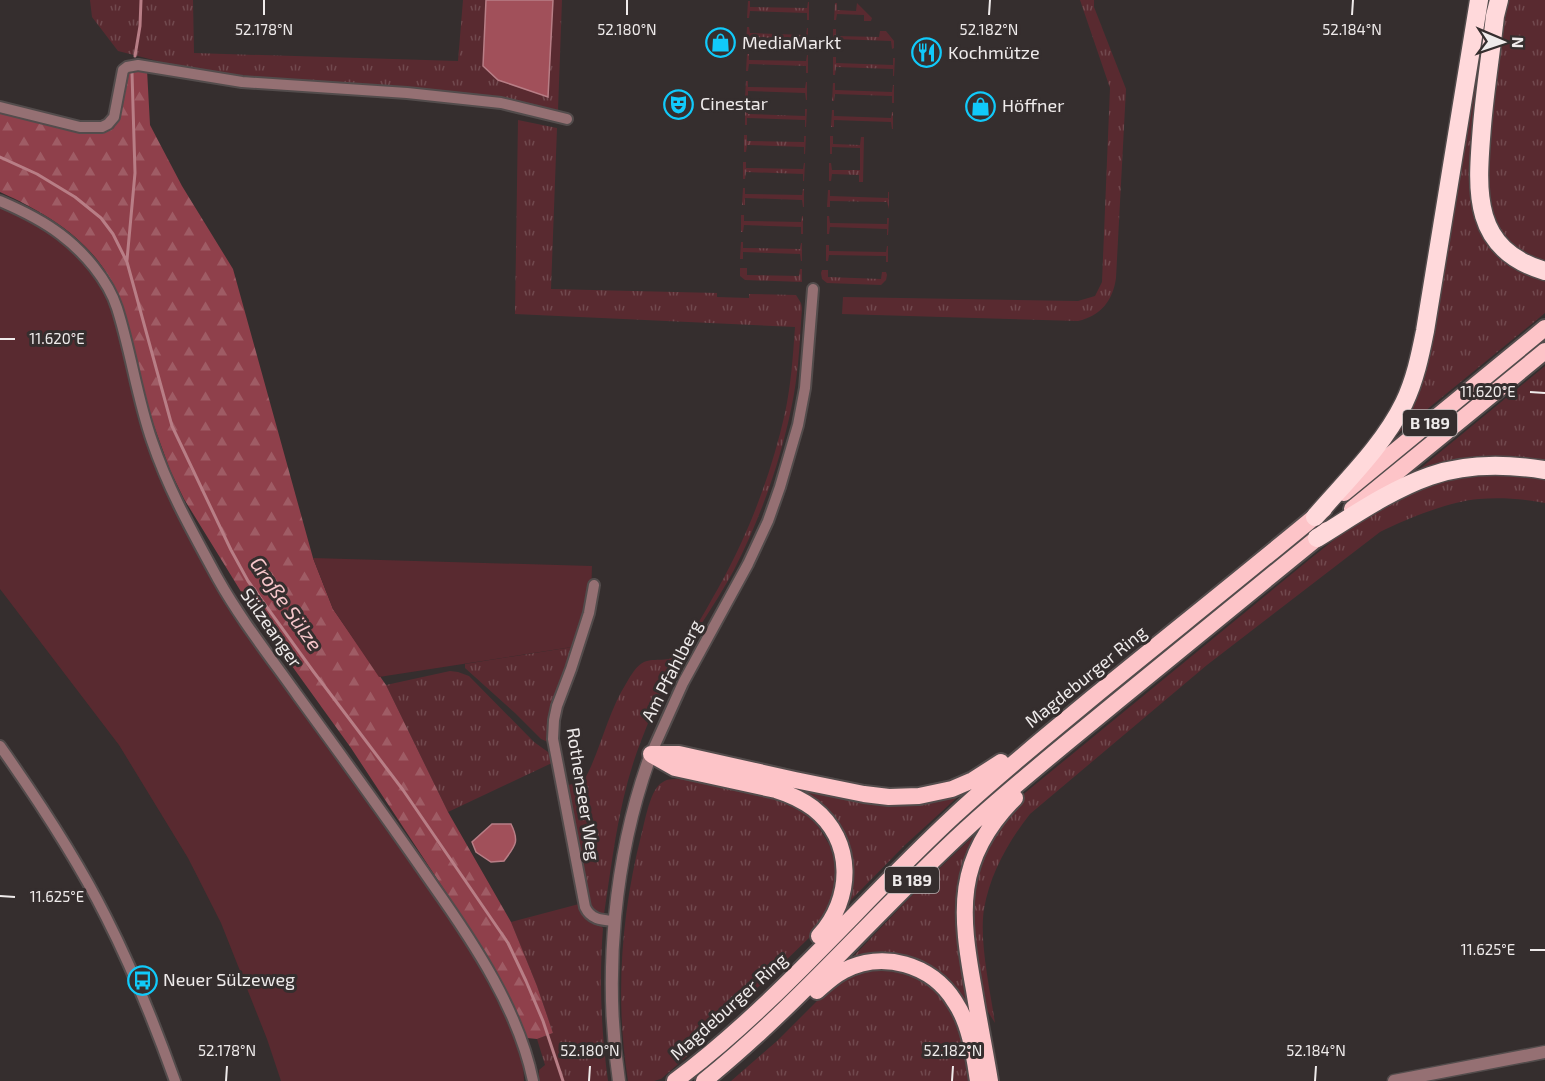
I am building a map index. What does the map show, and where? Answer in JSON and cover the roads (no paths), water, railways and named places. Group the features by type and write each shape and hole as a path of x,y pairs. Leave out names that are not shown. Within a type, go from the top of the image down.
{"highway":[{"path":"1315,517 1388,430 1403,405 1416,371 1425,331 1479,0"},
{"path":"1499,0 1483,113 1478,176 1481,205 1491,231 1506,250 1525,264 1545,271"},
{"name":"Magdeburger Ring","path":"675,1081 722,1043 783,986 882,885 980,792 1057,726 1545,328"},
{"name":"Magdeburger Ring","path":"704,1081 769,1024 932,861 1000,799 1545,351"},
{"path":"1317,538 1403,487 1440,473 1488,466 1520,466 1545,470"},
{"path":"651,754 679,754 864,794 907,797 930,794 963,785 995,765 1043,727 1057,726"},
{"path":"990,1081 966,944 964,914 967,885 975,857 988,831 1008,805 1056,763 1063,746"},
{"path":"651,754 675,768 786,793 819,814 836,837 844,861 841,899 828,927 790,969 783,986"},
{"path":"769,1024 783,1024 843,971 872,962 903,963 930,975 955,1001 968,1032 978,1081"}],"street":[{"path":"0,107 80,127 102,127 114,117 123,70 137,65 242,82 407,93 492,102 514,105 567,119"},
{"name":"Sülzeanger","path":"0,201 30,215 60,234 80,252 107,286 117,308 151,439 176,500 234,606 476,947 518,1030 533,1081"},
{"name":"Am Pfahlberg","path":"618,1081 611,996 615,921 628,837 640,786 651,754 683,683 748,564 780,487 797,431 805,388 813,289"},
{"name":"Rothenseer Weg","path":"594,585 589,613 557,706 553,739 586,909 593,917 615,921"},
{"path":"0,746 42,807 105,915 136,982 175,1081"},
{"path":"1394,1081 1545,1052"}],"waterway":[{"path":"135,56 141,0"},
{"path":"127,260 135,173 132,73"},
{"name":"Große Sülze","path":"0,157 37,174 75,197 101,218 113,234 127,262 172,426 231,550 248,581 403,790 508,943 543,1021 563,1081"}],"place":[{"name":"MediaMarkt","path":"721,43"},
{"name":"Kochmütze","path":"927,53"},
{"name":"Cinestar","path":"679,104"},
{"name":"Höffner","path":"981,106"},
{"name":"Neuer Sülzeweg","path":"142,980"}]}
